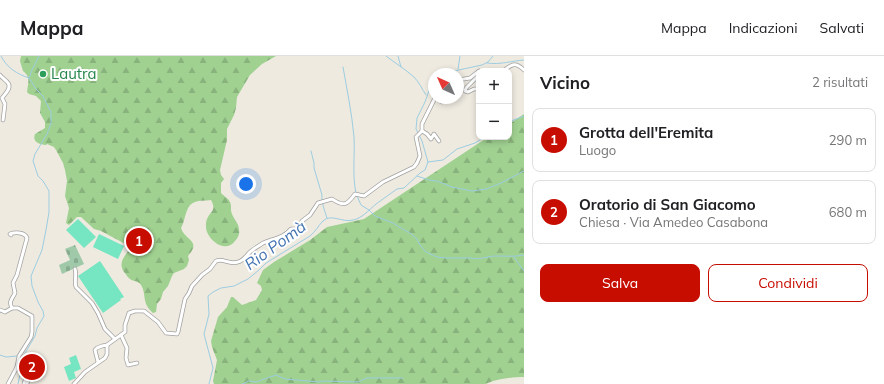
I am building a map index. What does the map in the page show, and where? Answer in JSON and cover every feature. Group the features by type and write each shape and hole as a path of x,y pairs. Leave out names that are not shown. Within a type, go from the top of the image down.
{"street":[{"path":"508,68 514,64 524,70"},
{"path":"464,79 470,78 476,74"},
{"path":"0,75 9,83 8,90 2,97 5,104 3,120"},
{"path":"476,78 466,88 466,91 468,92 476,89"},
{"path":"422,132 421,125 432,104"},
{"path":"98,362 95,350 107,345 126,332 125,325 128,313 142,311 158,322 166,333 177,334 185,298 194,284 209,271 216,261 222,260 231,263 240,261 262,244 288,233 291,229 298,230 302,221 310,215 319,202 333,200 343,204 347,203 355,194 364,196 383,182 414,166 419,161 420,156 416,138 417,135 422,132"},
{"path":"422,132 428,134 431,139 434,134 439,141"},
{"path":"11,235 10,234 12,233 24,234 27,238 17,276 12,283 15,293 10,301 12,308"},
{"path":"75,269 76,286 92,303 105,329 115,339"},
{"path":"0,310 4,312 12,308 18,308 32,316 31,339 19,357 20,368 8,384"},
{"path":"122,335 127,348 126,358 128,365 137,363"},
{"path":"74,384 82,374 105,358 107,354 107,345"},
{"path":"20,368 28,371 25,384"}],"green space":[{"path":"21,56 276,56 262,64 250,75 237,97 234,115 227,129 227,140 220,170 224,179 221,183 221,193 230,202 231,212 239,228 238,236 232,244 228,246 217,244 210,238 206,227 207,219 213,209 211,200 198,201 189,206 181,228 193,244 192,251 188,256 189,260 187,266 184,269 174,273 172,276 157,304 156,312 153,313 149,309 140,283 131,280 122,269 122,260 129,250 129,246 101,231 94,229 81,217 77,217 69,225 66,223 69,208 65,196 67,181 65,170 63,163 54,147 39,143 34,139 35,134 45,128 45,122 40,113 41,101 36,96 27,92 28,78 26,73 23,71 20,61"},
{"path":"524,114 524,377 515,377 486,384 214,384 213,381 217,360 211,341 218,317 227,307 231,297 242,305 256,300 262,290 261,286 257,283 263,270 274,262 310,240 327,227 364,219 483,140 512,140 512,122"},
{"path":"78,219 96,237 84,248 66,230"},
{"path":"99,234 124,246 118,259 93,247"},
{"path":"75,245 84,264 62,274 59,265 70,260 65,249"},
{"path":"100,261 124,297 103,313 78,276"},
{"path":"76,355 81,369 74,372 76,378 69,381 64,367 71,364 69,358"}],"waterway":[{"path":"1,56 6,64 13,70 20,75 29,78"},
{"path":"22,367 24,355 44,316 32,286 31,276 42,250 49,212 49,191 38,176 33,161 51,123 51,112 43,96 36,89 29,78 39,56"},
{"path":"386,56 414,77 426,95"},
{"path":"398,56 401,67"},
{"path":"458,68 460,56"},
{"name":"Rio Pomà","path":"464,69 482,65 488,62 493,56"},
{"path":"487,63 524,60"},
{"path":"343,67 353,128 354,179 356,193"},
{"name":"Rio Pomà","path":"209,384 213,368 204,334 209,314 208,296 221,288 234,286 248,279 266,263 310,236 326,219 333,218 349,221 359,218 397,189 404,188 425,170 428,162 422,141 416,129 417,118 428,93"},
{"path":"512,121 524,116"},
{"path":"428,162 443,160 457,149 480,140"},
{"path":"311,151 327,218"},
{"path":"417,176 437,181 452,187 472,191 486,189 524,171"},
{"path":"357,196 361,205 375,216 393,223 410,233 417,239 426,252 437,257 476,259 494,256 524,255"},
{"path":"514,257 524,271"},
{"path":"0,355 6,357 17,356"},
{"path":"18,384 21,370"},
{"path":"242,384 249,381 256,382 276,375 285,379 319,382 358,382 367,378 403,378"}],"place":[{"name":"Lautra","path":"43,74"},
{"name":"Grotta dell'Eremita","path":"139,241"},
{"name":"Oratorio di San Giacomo","path":"32,367"}]}
